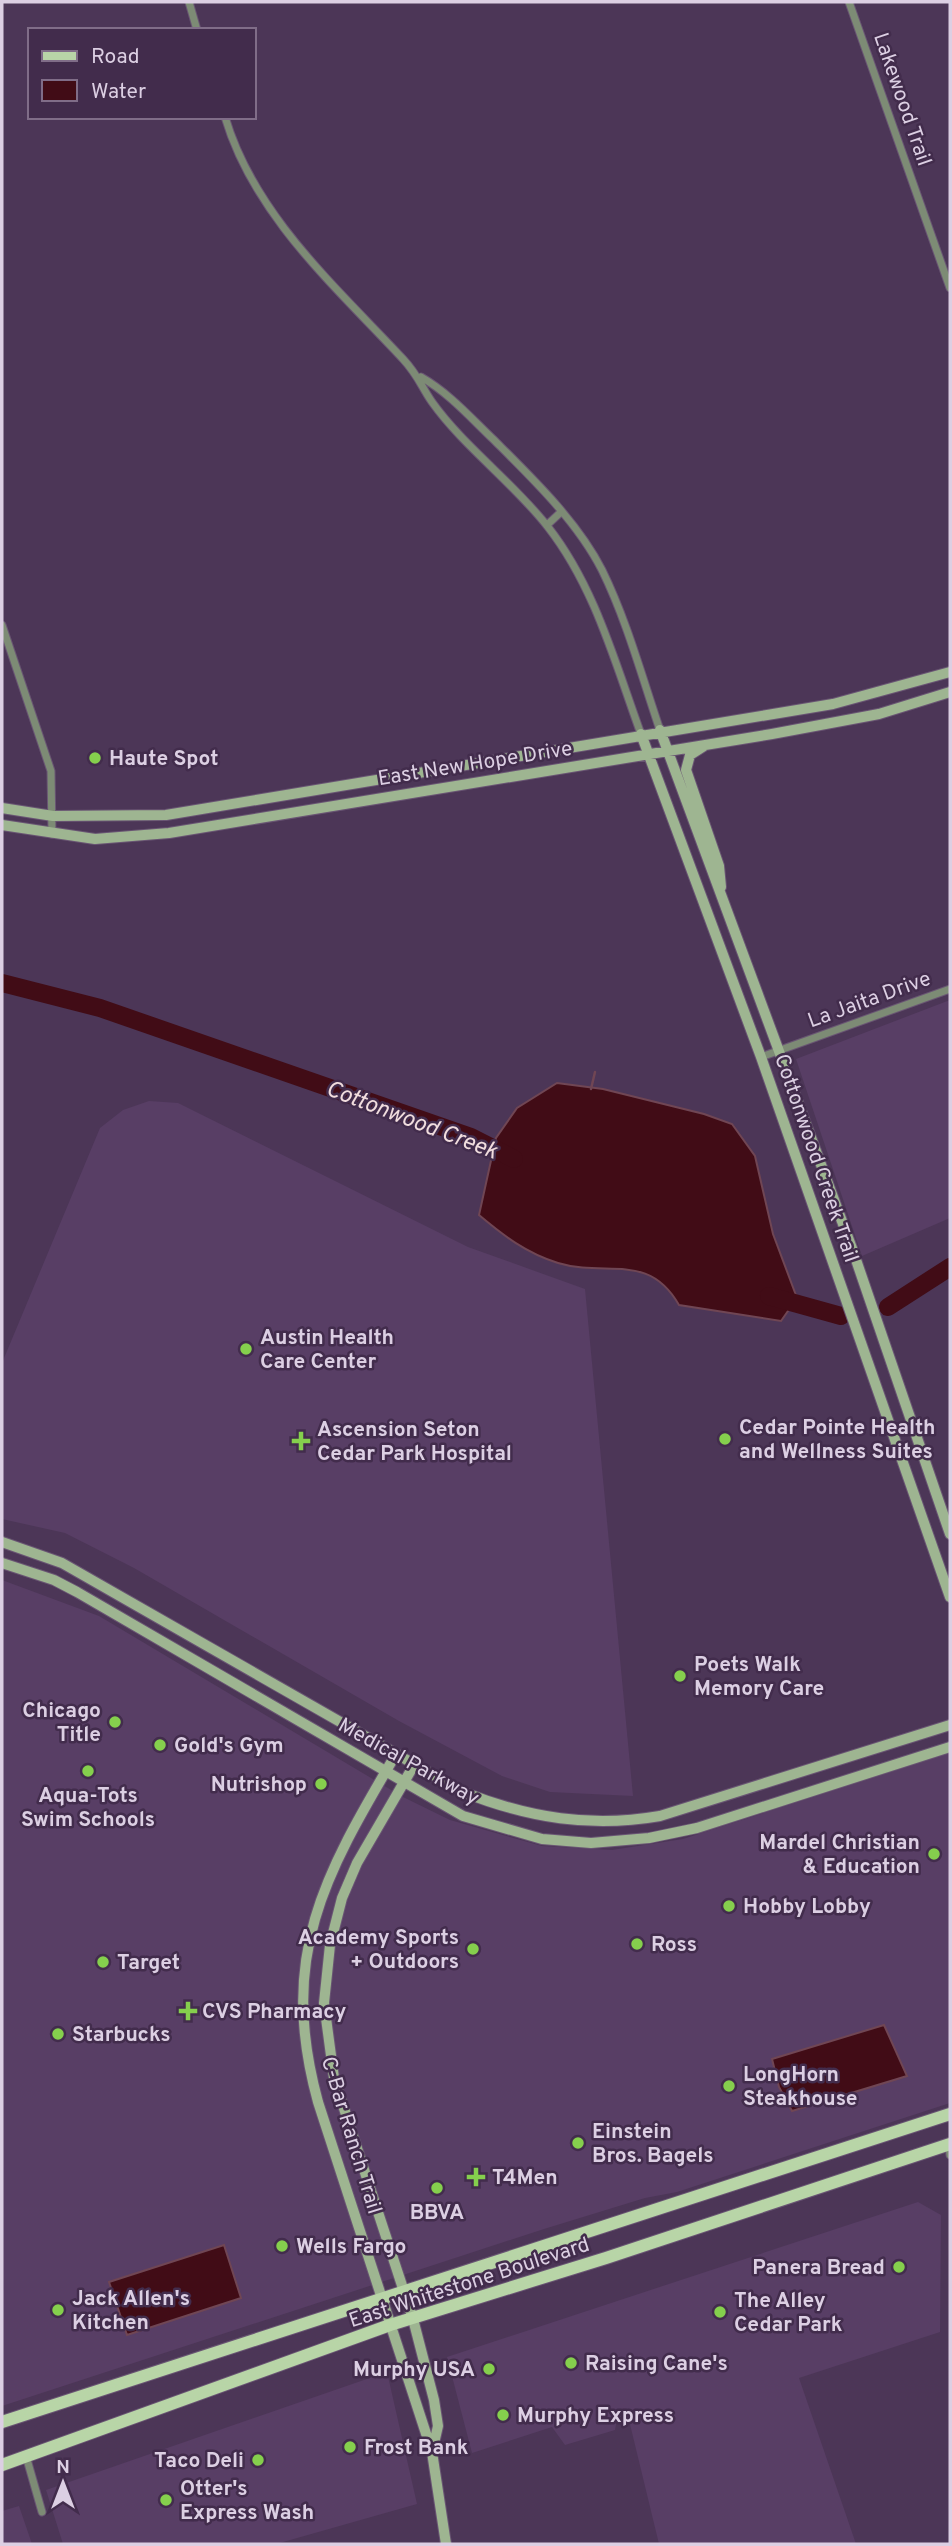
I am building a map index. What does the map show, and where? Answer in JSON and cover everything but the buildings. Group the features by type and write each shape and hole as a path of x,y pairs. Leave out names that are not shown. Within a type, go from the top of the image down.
{"main road":[{"name":"East Whitestone Boulevard","path":"2,2422 133,2377 404,2294 950,2114"},
{"name":"East Whitestone Boulevard","path":"2,2466 390,2325 950,2144"}],"street":[{"path":"189,2 196,28"},
{"name":"Lakewood Trail","path":"849,2 950,288"},
{"path":"226,119 244,165 266,205 314,264 419,376 441,389 520,465 561,512 600,568 610,589 660,730"},
{"path":"419,376 432,402 547,525 587,586 641,734"},
{"path":"547,525 561,512"},
{"path":"2,625 51,771 52,834"},
{"name":"East New Hope Drive","path":"2,808 53,816 166,815 660,730 833,704 950,672"},
{"name":"East New Hope Drive","path":"2,825 94,839 137,837 867,716 950,692"},
{"name":"Cottonwood Creek Trail","path":"660,730 853,1251 950,1534"},
{"name":"Cottonwood Creek Trail","path":"641,734 761,1057 950,1597"},
{"path":"707,744 690,755 686,771 719,866 721,900"},
{"path":"341,804 345,784"},
{"name":"La Jaita Drive","path":"761,1057 950,989"},
{"name":"Medical Parkway","path":"2,1542 62,1563 414,1765 490,1803 518,1812 570,1821 636,1820 729,1796 950,1725"},
{"name":"Medical Parkway","path":"2,1563 54,1580 463,1816 542,1839 569,1842 649,1838 735,1816 950,1747"},
{"path":"125,1620 136,1606"},
{"name":"C-Bar Ranch Trail","path":"396,1754 334,1863 319,1904 304,1975 304,2025 308,2062 318,2102 432,2452 446,2544"},
{"name":"C-Bar Ranch Trail","path":"414,1765 358,1863 342,1899 327,1965 326,2025 334,2078 413,2319 434,2400 438,2426 432,2452"},
{"path":"729,1796 735,1816"},
{"path":"304,2025 326,2025"},
{"path":"950,2144 950,2155"},
{"path":"26,2456 42,2512"}],"shaded area":[{"path":"950,1000 950,1218 862,1256 796,1059"},
{"name":"Ascension Seton Cedar Park Hospital","path":"149,1101 178,1103 468,1247 585,1289 633,1796 550,1792 502,1776 399,1721 134,1568 65,1533 2,1519 2,1363 100,1128 123,1110"},
{"path":"2,1580 99,1616 403,1797 450,1820 542,1846 612,1850 683,1839 950,1753 950,2103 677,2192 645,2198 544,2229 2,2406"},
{"path":"918,2202 941,2215 940,2332 799,2378 856,2544 659,2544 628,2416 617,2419 615,2430 565,2445 552,2427 472,2453 447,2357"},
{"path":"387,2372 417,2504 276,2544 63,2544 46,2490"},
{"path":"19,2506 32,2544 2,2544 2,2511"}],"water":[{"path":"557,1083 603,1089 704,1114 732,1124 755,1156 773,1234 797,1298 781,1321 679,1305 667,1288 640,1272 558,1263 516,1243 479,1215 496,1138 517,1108"},
{"path":"884,2025 907,2076 792,2111 779,2087 772,2059"},
{"path":"224,2245 241,2298 127,2335 109,2282"}],"waterway":[{"name":"Cottonwood Creek","path":"2,983 100,1008 471,1137 514,1159"},
{"path":"591,1089 595,1072"},
{"name":"Cottonwood Creek","path":"888,1307 950,1267"},
{"name":"Cottonwood Creek","path":"769,1296 841,1316"}],"place":[{"name":"Haute Spot","path":"95,758"},
{"name":"Austin Health Care Center","path":"246,1349"},
{"name":"Cedar Pointe Health and Wellness Suites","path":"725,1439"},
{"name":"Ascension Seton Cedar Park Hospital","path":"301,1441"},
{"name":"Poets Walk Memory Care","path":"680,1676"},
{"name":"Chicago Title","path":"115,1722"},
{"name":"Gold's Gym","path":"160,1745"},
{"name":"Aqua-Tots Swim Schools","path":"88,1771"},
{"name":"Nutrishop","path":"321,1784"},
{"name":"Mardel Christian & Education","path":"934,1854"},
{"name":"Hobby Lobby","path":"729,1906"},
{"name":"Ross","path":"637,1944"},
{"name":"Academy Sports + Outdoors","path":"473,1949"},
{"name":"Target","path":"103,1962"},
{"name":"CVS Pharmacy","path":"188,2011"},
{"name":"Starbucks","path":"58,2034"},
{"name":"LongHorn Steakhouse","path":"729,2086"},
{"name":"Einstein Bros. Bagels","path":"578,2143"},
{"name":"T4Men","path":"476,2177"},
{"name":"BBVA","path":"437,2188"},
{"name":"Wells Fargo","path":"282,2246"},
{"name":"Panera Bread","path":"899,2267"},
{"name":"Jack Allen's Kitchen","path":"58,2310"},
{"name":"The Alley Cedar Park","path":"720,2312"},
{"name":"Raising Cane's","path":"571,2363"},
{"name":"Murphy USA","path":"489,2369"},
{"name":"Murphy Express","path":"503,2415"},
{"name":"Frost Bank","path":"350,2447"},
{"name":"Taco Deli","path":"258,2460"},
{"name":"Otter's Express Wash","path":"166,2500"}]}
